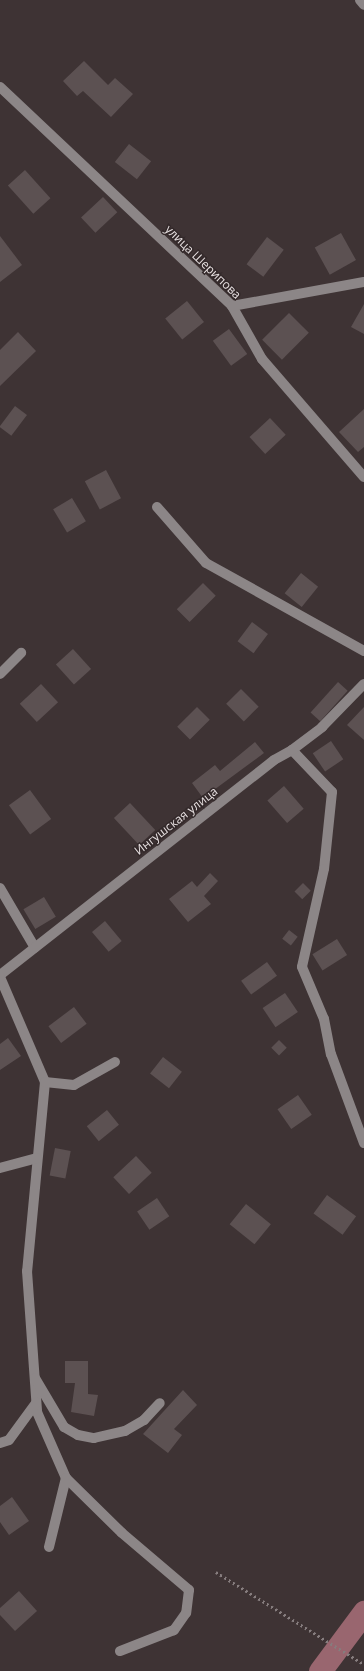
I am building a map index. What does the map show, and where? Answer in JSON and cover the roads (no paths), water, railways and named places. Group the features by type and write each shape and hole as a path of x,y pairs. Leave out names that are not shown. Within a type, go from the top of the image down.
{"street":[{"path":"360,0 364,4"},
{"name":"улица Шерипова","path":"0,87 232,306 262,359 364,477"},
{"path":"232,306 364,282"},
{"path":"157,506 206,564 364,651"},
{"path":"0,674 21,653"},
{"name":"Ингушская улица","path":"0,976 274,760 292,750 322,727 364,684"},
{"path":"292,750 332,792 324,868 302,967 324,1019 331,1054 364,1143"},
{"path":"0,888 36,948"},
{"path":"0,976 45,1082 26,1271 37,1412 66,1478 122,1533 189,1590 186,1613 174,1630 120,1651"},
{"path":"45,1082 74,1085 115,1062"},
{"path":"0,1168 37,1158"},
{"path":"33,1374 64,1427 78,1435 94,1438 125,1431 144,1420 160,1403"},
{"path":"0,1443 9,1440 36,1403"},
{"path":"49,1548 66,1478"}],"waterway":[{"path":"320,1671 364,1612"}]}
